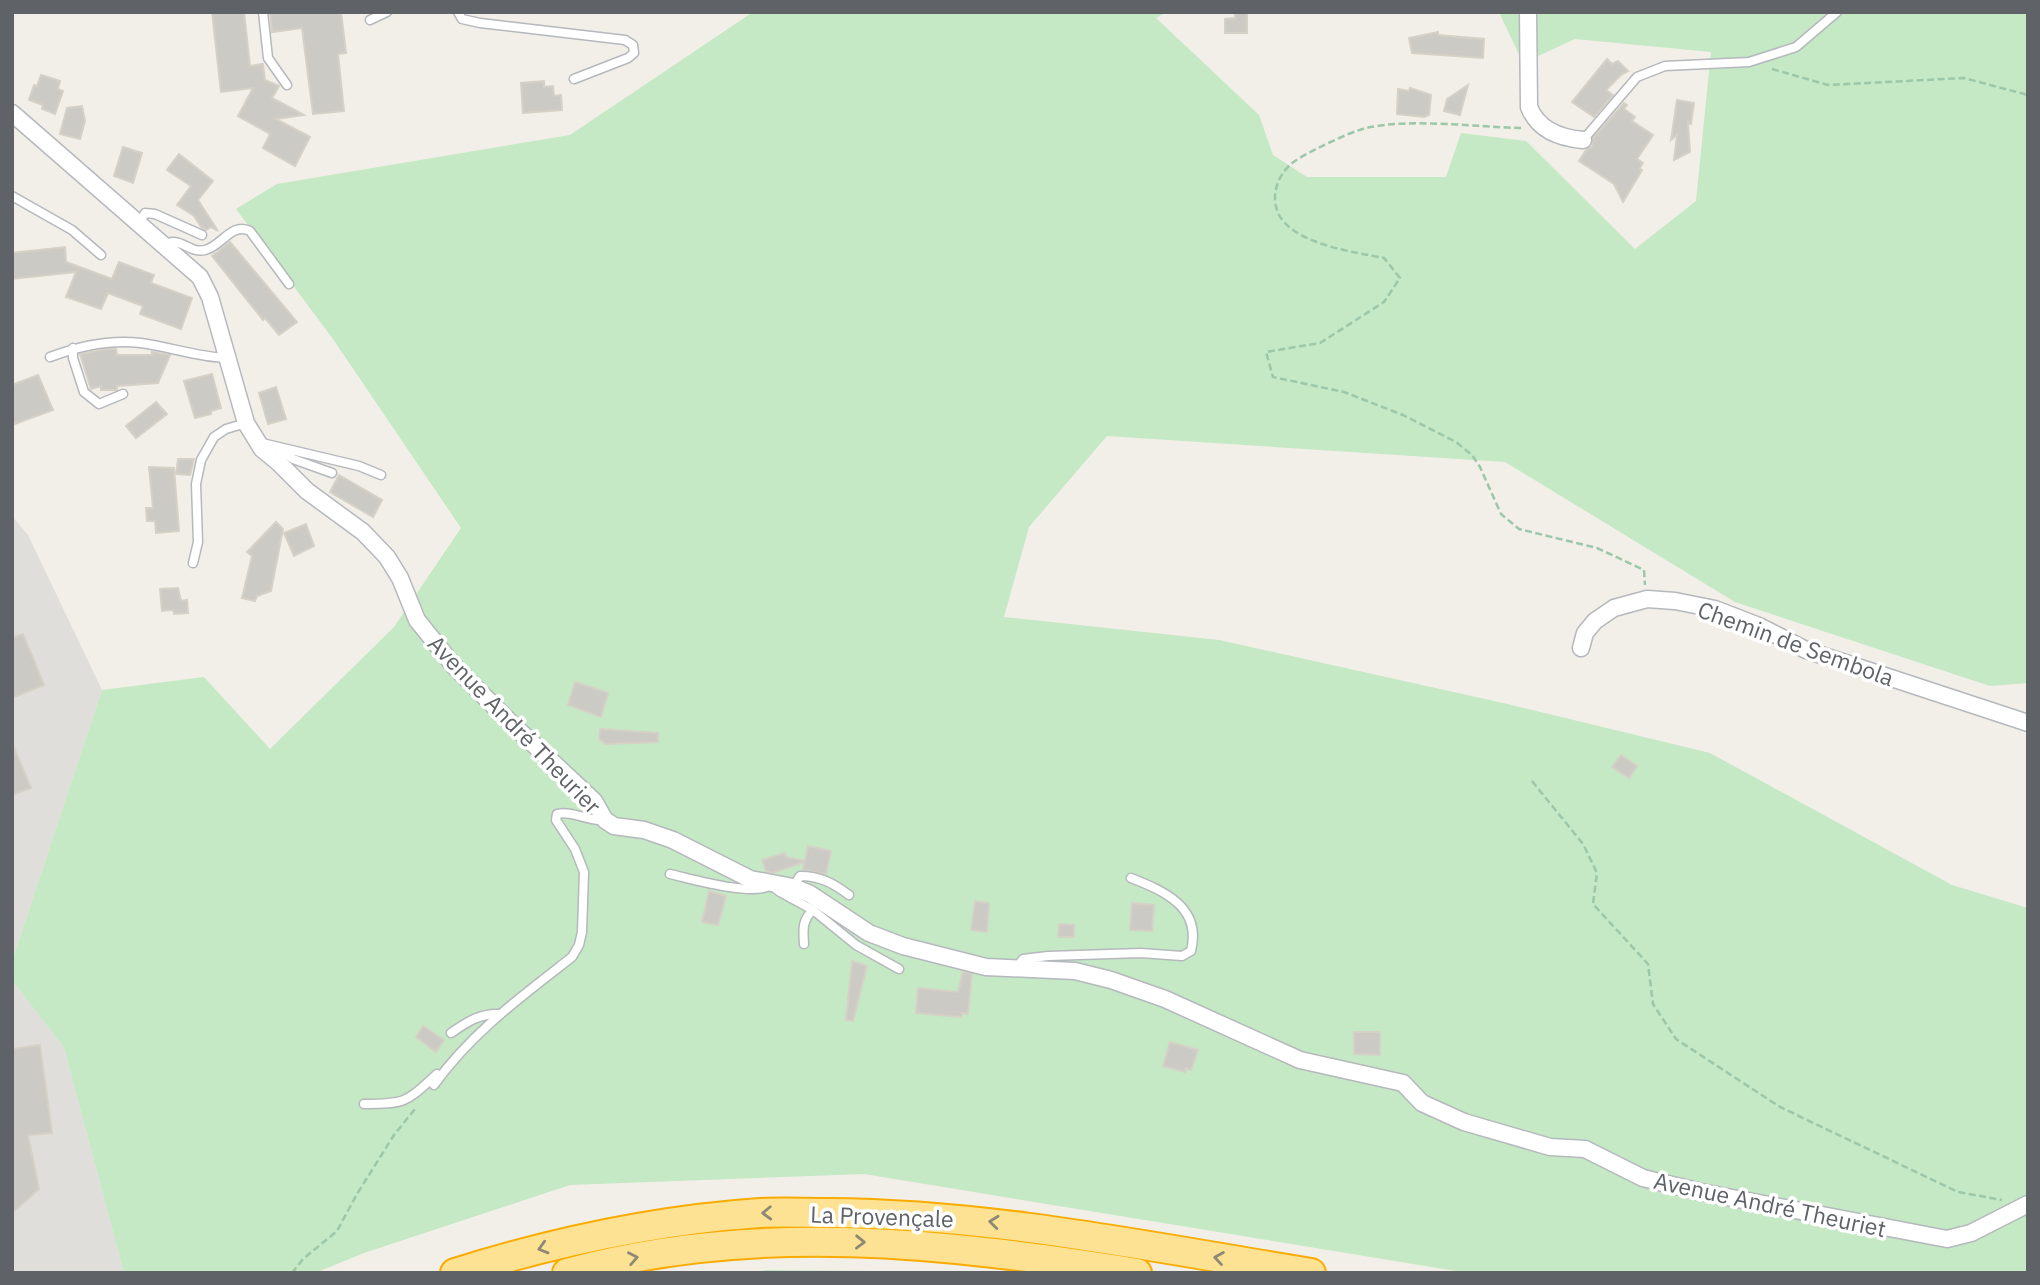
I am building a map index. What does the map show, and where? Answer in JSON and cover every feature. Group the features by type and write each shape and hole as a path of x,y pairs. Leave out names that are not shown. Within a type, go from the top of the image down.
{"highway":[{"name":"La Provençale","path":"455,1273 558,1244 647,1226 774,1213 894,1213 998,1222 1311,1273"},
{"name":"La Provençale","path":"567,1273 653,1254 733,1244 811,1241 975,1249 1137,1273"}],"street":[{"path":"1528,12 1529,107 1533,118 1544,129 1567,139 1583,140"},
{"name":"Avenue André Theurier","path":"12,113 200,277 209,297 246,423 256,441 307,491 363,532 387,557 400,578 417,620 454,666 594,801 606,820 614,826 644,830 673,840 750,878 793,887 810,894 869,933 903,946 986,967 1043,969"},
{"name":"Chemin de Sembola","path":"1581,648 1585,633 1595,621 1614,608 1647,599 1675,600 1715,609 1759,626 1805,650 2028,723"},
{"name":"Avenue André Theuriet","path":"1043,969 1075,971 1111,980 1165,999 1300,1060 1403,1083 1422,1103 1464,1122 1550,1147 1585,1149 1643,1178 1701,1192 1947,1239 1971,1233 2027,1204"}],"lane":[{"path":"262,12 268,58 286,85"},
{"path":"370,20 387,12"},
{"path":"458,12 463,19 480,23 625,40 633,45 634,53 628,58 574,79"},
{"path":"1583,140 1637,77 1665,66 1749,62 1796,47 1837,12"},
{"path":"12,196 72,230 101,255"},
{"path":"138,225 145,214 155,215 202,235"},
{"path":"162,246 170,241 202,251 210,249 237,229 244,228 250,231 289,284"},
{"path":"50,357 73,348 111,342 140,343 210,358 227,358"},
{"path":"73,348 73,358 84,392 99,404 123,394"},
{"path":"193,563 198,542 196,484 201,460 214,437 226,429 246,423"},
{"path":"256,441 359,466 381,475"},
{"path":"278,448 293,459 332,473"},
{"path":"434,1085 463,1048 500,1014 572,957 579,945 584,872 575,849 556,820 556,814 562,812 594,821 606,820"},
{"path":"670,874 754,889 765,889 771,884 813,910 856,946 899,969"},
{"path":"793,887 800,876 813,876 831,882 849,895"},
{"path":"1015,970 1023,959 1048,956 1141,953 1182,957 1191,951 1194,938 1188,914 1166,892 1131,878"},
{"path":"804,944 803,926 813,910"},
{"path":"451,1033 471,1020 489,1014 500,1014"},
{"path":"364,1104 396,1104 416,1094 446,1069"}],"path":[{"path":"1749,62 1828,85 1964,78 2028,95"},
{"path":"1544,129 1397,124 1366,128 1345,135 1290,164 1277,181 1275,206 1284,222 1306,237 1339,249 1384,258 1400,278 1384,302 1320,343 1266,352 1273,377 1344,392 1403,415 1456,442 1472,455 1501,514 1510,522 1519,529 1597,548 1644,570 1647,599"},
{"path":"1532,781 1583,844 1597,873 1593,904 1648,964 1654,1004 1676,1038 1780,1107 1934,1181 1958,1192 2027,1204"},
{"path":"292,1273 303,1259 337,1231 394,1135 434,1085"}],"shaded area":[{"path":"12,516 28,535 102,690 12,961"},
{"path":"12,980 64,1048 124,1273 12,1273"}],"green space":[{"path":"753,12 1167,12 1156,18 1259,115 1273,155 1307,177 1446,177 1461,133 1526,141 1635,249 1696,201 1711,52 1575,39 1523,63 1499,12 2028,12 2028,683 1990,686 1735,602 1505,462 1107,436 1029,527 1004,617 1219,640 1503,703 1710,753 1952,885 2028,908 2028,1272 1468,1273 864,1174 570,1185 364,1253 315,1273 124,1273 64,1048 12,980 12,961 102,690 204,677 270,749 394,627 461,528 333,339 236,209 277,184 570,135"},
{"path":"766,1270 979,1272 984,1273 751,1273"}],"building":[{"path":"212,12 244,12 250,66 263,64 265,80 279,86 272,98 304,115 276,119 310,137 295,166 263,148 270,134 238,116 253,88 221,92"},
{"path":"270,12 341,12 346,53 338,54 344,111 313,114 302,28 272,32"},
{"path":"1235,12 1247,12 1247,33 1225,33 1225,19 1235,18"},
{"path":"1438,32 1438,35 1484,39 1483,58 1412,53 1409,38"},
{"path":"1607,59 1612,64 1618,61 1628,71 1606,90 1613,95 1594,117 1572,102"},
{"path":"41,75 60,81 58,89 63,91 55,114 42,109 43,105 29,100"},
{"path":"544,81 544,87 553,86 554,96 561,95 562,110 523,113 521,83"},
{"path":"1468,85 1460,115 1444,111 1447,99"},
{"path":"1410,88 1431,95 1429,115 1424,117 1397,114 1398,89 1409,91"},
{"path":"1677,100 1694,103 1691,124 1688,123 1690,152 1674,160 1677,135 1671,140"},
{"path":"1624,103 1627,105 1624,109 1635,117 1632,121 1653,135 1637,159 1643,163 1639,169 1642,170 1623,202 1614,184 1579,161 1592,146 1593,138"},
{"path":"82,106 85,121 80,139 60,134 67,108"},
{"path":"123,147 142,153 133,183 114,176"},
{"path":"179,154 213,181 198,200 218,231 211,227 206,230 201,227 194,216 177,205 191,186 167,170"},
{"path":"230,242 297,322 279,335 265,318 263,320 212,256"},
{"path":"65,247 66,262 112,279 119,262 154,275 151,283 192,298 181,329 140,314 143,306 108,293 101,309 66,297 76,272 12,279 12,253"},
{"path":"116,349 117,355 152,355 152,352 170,355 158,383 117,386 117,390 101,390 101,386 91,389 80,354"},
{"path":"212,374 221,408 195,418 184,381"},
{"path":"38,375 53,410 12,425 12,385"},
{"path":"276,387 286,419 268,424 259,393"},
{"path":"156,402 167,414 136,438 126,426"},
{"path":"178,459 194,459 190,475 176,474"},
{"path":"149,467 174,468 179,531 156,533 155,521 147,521 146,508 153,508"},
{"path":"339,475 382,500 373,517 330,492"},
{"path":"276,522 283,529 271,591 257,596 255,601 242,598 252,556 247,552"},
{"path":"306,524 314,546 294,556 284,533"},
{"path":"178,588 181,601 187,600 188,613 162,611 160,589"},
{"path":"23,634 44,685 12,698 12,638"},
{"path":"575,682 608,693 601,717 568,705"},
{"path":"600,729 658,733 658,742 606,744 599,739"},
{"path":"12,743 31,788 12,795"},
{"path":"1621,755 1637,766 1629,778 1612,767"},
{"path":"808,846 831,851 826,874 803,870 804,862 773,873 766,871 762,860 785,853 786,857 805,861"},
{"path":"709,891 726,896 718,925 702,922"},
{"path":"975,901 989,903 987,932 971,930"},
{"path":"1132,903 1154,905 1152,931 1130,930"},
{"path":"1059,924 1074,925 1074,937 1058,937"},
{"path":"852,961 867,966 853,1021 846,1020"},
{"path":"963,972 972,974 968,1014 962,1013 961,1017 916,1013 918,988 958,992"},
{"path":"423,1026 444,1040 436,1052 416,1037"},
{"path":"1354,1032 1380,1032 1380,1055 1354,1054"},
{"path":"1170,1042 1198,1050 1191,1070 1186,1068 1185,1072 1163,1066"},
{"path":"40,1045 52,1133 28,1135 39,1189 12,1213 12,1049"}]}
